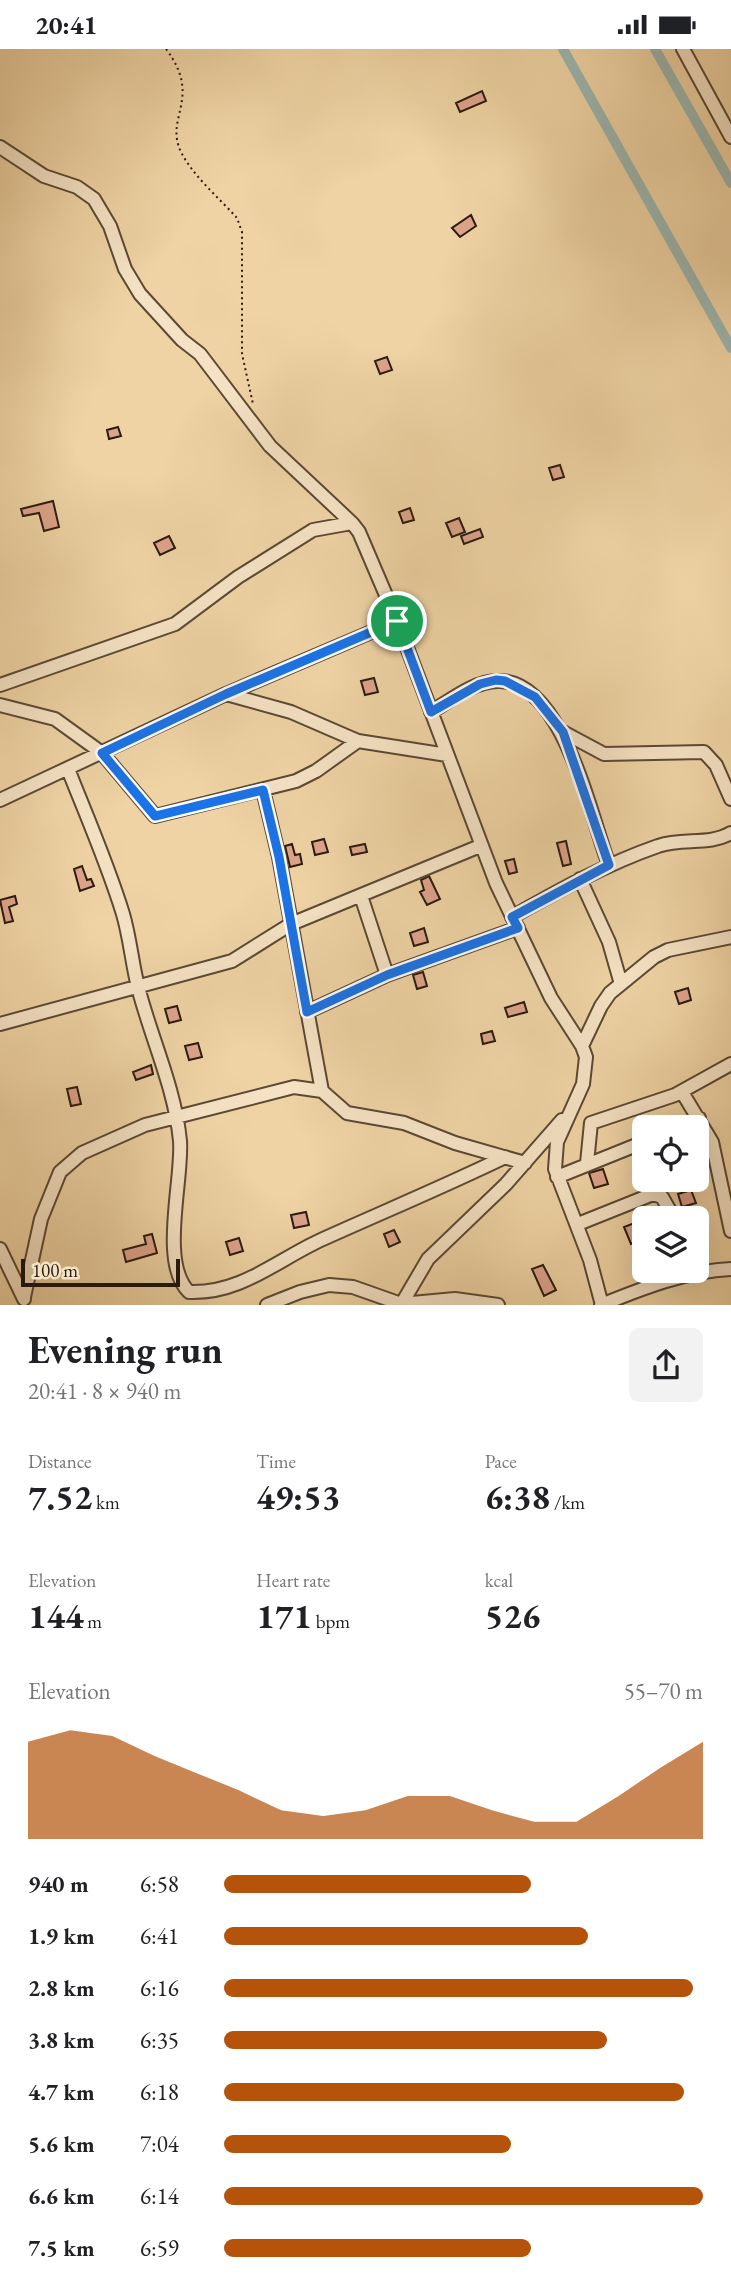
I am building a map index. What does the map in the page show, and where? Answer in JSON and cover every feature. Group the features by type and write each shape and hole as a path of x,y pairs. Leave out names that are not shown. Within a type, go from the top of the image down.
{"street":[{"path":"682,49 731,137"},
{"path":"0,147 44,176 77,187 94,199 110,226 125,269 140,294 182,340 200,354 270,446 352,523 397,621 480,846 556,1008 582,1047 586,1058 583,1084 569,1111 554,1158 557,1177 578,1224 602,1305 660,1283"},
{"path":"0,685 175,624 222,588 306,534 328,525 352,523"},
{"path":"0,800 226,694 397,621"},
{"path":"431,712 480,684 505,681 535,697 563,732 609,865"},
{"path":"226,694 291,712 358,741 447,755"},
{"path":"0,705 55,719 102,753 155,816 263,790 316,771 358,741"},
{"path":"563,732 604,754 704,752 716,765 731,799"},
{"path":"68,769 122,911 138,986 159,1047 175,1117 181,1168 172,1224 176,1260 185,1288 189,1292 211,1291 263,1274 321,1240 435,1191 505,1157"},
{"path":"263,790 322,1091"},
{"path":"307,1012 387,975 515,923 580,879 609,865 661,844 714,840 731,833"},
{"path":"0,1024 232,961 291,923 480,846"},
{"path":"580,879 609,942 621,983"},
{"path":"361,896 387,975"},
{"path":"582,1047 601,1006 621,983 661,952 731,937"},
{"path":"587,1163 586,1148 591,1123 682,1093 731,1064"},
{"path":"25,1301 41,1219 60,1172 82,1153 113,1137 175,1117 294,1087 322,1091 347,1113 404,1123 455,1143 526,1163"},
{"path":"682,1093 697,1115"},
{"path":"401,1305 428,1259 526,1163 569,1111"},
{"path":"709,1132 731,1230"},
{"path":"557,1177 632,1146"},
{"path":"578,1224 653,1194 663,1198 667,1206"},
{"path":"0,1249 25,1301"},
{"path":"709,1271 731,1269"},
{"path":"267,1305 300,1291 329,1285 354,1287 401,1305 455,1299 498,1305"},
{"path":"294,1305 300,1291"}],"path":[{"path":"166,49 180,67 184,80 177,131 181,151 237,218 242,232 242,354 255,412"}],"building":[{"path":"482,91 486,101 460,112 456,103"},
{"path":"471,215 476,226 460,237 452,228"},
{"path":"387,357 392,370 380,374 375,361"},
{"path":"118,427 121,436 109,439 107,430"},
{"path":"560,465 564,477 553,480 549,468"},
{"path":"53,501 59,527 44,531 39,513 23,516 21,509"},
{"path":"410,508 414,520 403,523 399,512"},
{"path":"459,518 465,532 452,537 446,523"},
{"path":"480,529 483,537 464,544 461,536"},
{"path":"169,536 175,548 160,555 154,543"},
{"path":"374,678 378,692 365,695 361,681"},
{"path":"324,839 328,852 315,855 312,842"},
{"path":"566,841 571,864 563,866 557,843"},
{"path":"292,844 295,855 300,854 302,864 290,867 285,846"},
{"path":"365,844 367,852 352,855 350,847"},
{"path":"514,859 517,872 509,874 505,861"},
{"path":"82,866 87,880 91,879 94,886 80,891 74,869"},
{"path":"429,876 440,899 427,905 420,892 424,890 421,880"},
{"path":"15,896 17,904 9,907 13,921 5,923 0,900"},
{"path":"424,928 428,942 414,946 410,933"},
{"path":"423,972 427,986 417,989 413,975"},
{"path":"688,988 691,1000 679,1004 675,992"},
{"path":"524,1002 527,1012 508,1017 505,1008"},
{"path":"177,1006 181,1020 169,1023 165,1009"},
{"path":"492,1031 495,1041 483,1044 481,1034"},
{"path":"198,1043 202,1057 189,1060 185,1046"},
{"path":"151,1065 153,1074 136,1080 133,1072"},
{"path":"77,1087 81,1104 71,1106 67,1089"},
{"path":"603,1169 608,1184 594,1188 589,1173"},
{"path":"692,1192 696,1203 682,1206 678,1194"},
{"path":"306,1212 309,1225 294,1228 291,1215"},
{"path":"632,1224 632,1244 631,1244 624,1227"},
{"path":"394,1230 400,1242 389,1247 384,1234"},
{"path":"152,1234 157,1253 126,1262 123,1250 146,1244 144,1236"},
{"path":"239,1238 243,1251 230,1255 226,1242"},
{"path":"543,1265 556,1290 544,1296 532,1269"}],"waterway":[{"path":"563,49 731,348"},
{"path":"655,49 731,183"}],"route":[{"path":"397,621 431,712 480,684 496,680 520,687 535,697 563,732 609,865 512,917 518,928 387,975 307,1012 279,857 263,790 155,816 102,753 226,694 397,621"}]}
